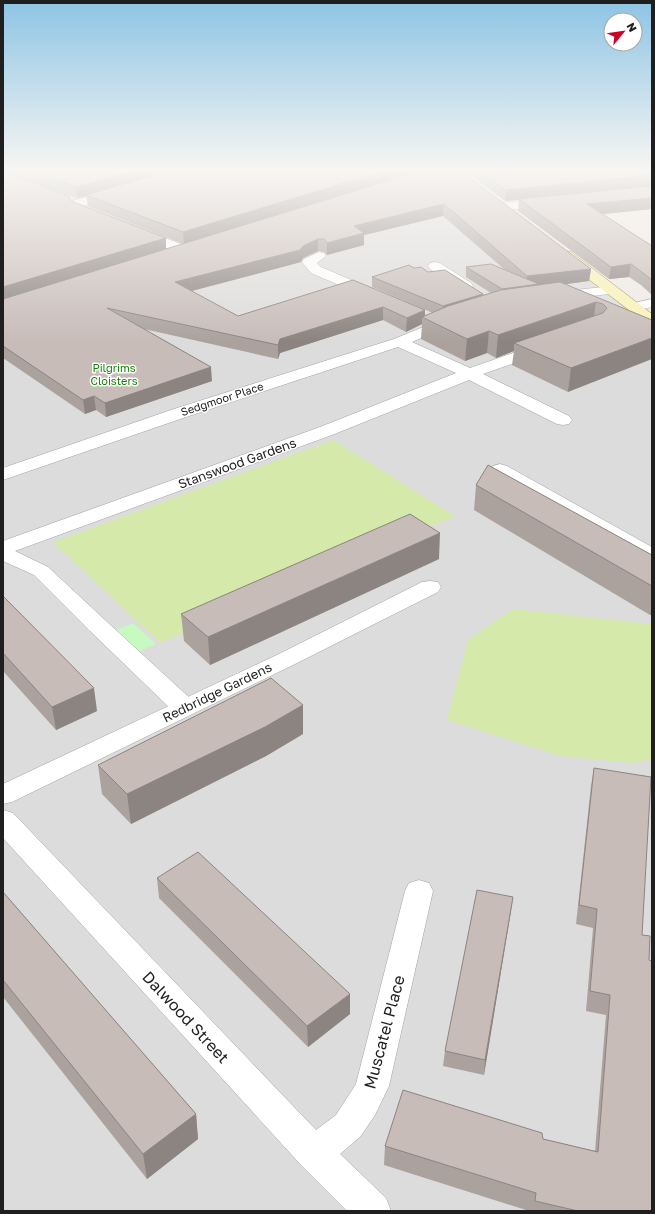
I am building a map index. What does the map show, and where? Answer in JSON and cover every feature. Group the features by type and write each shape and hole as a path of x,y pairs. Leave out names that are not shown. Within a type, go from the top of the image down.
{"main road":[{"path":"558,250 635,307 652,322"}],"street":[{"path":"126,228 184,250"},
{"path":"161,257 198,245"},
{"path":"319,256 309,262 316,270 382,298"},
{"path":"435,266 479,294"},
{"path":"544,298 612,290"},
{"path":"635,307 652,303"},
{"name":"Sedgmoor Place","path":"3,474 180,413 399,342 434,320 468,314"},
{"path":"399,342 470,374 564,420"},
{"name":"Stanswood Gardens","path":"3,548 326,431 470,374 559,342"},
{"path":"500,470 652,556"},
{"path":"3,553 31,564 41,571 97,626 184,707"},
{"name":"Redbridge Gardens","path":"3,795 294,655 430,587"},
{"name":"Dalwood Street","path":"3,820 314,1153 373,1211"},
{"name":"Muscatel Place","path":"314,1153 348,1126 363,1104 372,1086 419,891"}],"shaded area":[{"path":"3,228 519,228 606,291 652,331 652,1211 3,1211"}],"green space":[{"path":"333,440 455,516 160,643 53,542"},
{"path":"513,609 652,624 652,759 633,763 561,756 447,720 468,640"},
{"path":"133,623 156,644 137,652 114,631"}],"building":[{"path":"3,228 139,228 166,238 3,287"},
{"path":"172,228 197,228 183,232"},
{"path":"235,228 356,228 364,233 327,243 324,239 318,239 303,246 300,250 175,282 238,316 353,280 425,310 407,318 383,307 280,339 278,345 107,308 211,367 105,403 94,396 83,400 3,346 3,299"},
{"path":"471,228 536,228 591,269 527,276"},
{"path":"558,228 624,228 652,246 652,280 631,264 611,267"},
{"path":"491,264 539,284 502,289 466,267"},
{"path":"409,265 414,268 421,267 428,272 445,270 483,294 443,306 372,277"},
{"path":"560,282 652,320 652,338 571,368 514,343 603,313 607,308 603,304 596,302 498,335 489,331 467,339 422,317 448,306 501,290"},
{"path":"488,465 652,555 652,586 476,485"},
{"path":"410,514 440,533 208,637 181,614"},
{"path":"3,596 94,688 52,707 3,653"},
{"path":"271,678 303,705 265,727 127,794 98,765"},
{"path":"594,768 651,777 642,935 650,936 649,960 652,961 652,1211 578,1211 535,1201 536,1193 385,1146 403,1090 542,1133 543,1139 598,1152 610,995 590,991 597,909 579,905"},
{"path":"198,852 350,994 307,1026 157,878"},
{"path":"477,890 513,897 485,1060 445,1051"},
{"path":"3,892 196,1114 143,1154 3,980"}],"park label":[{"name":"Pilgrims Cloisters","path":"114,374"}]}
